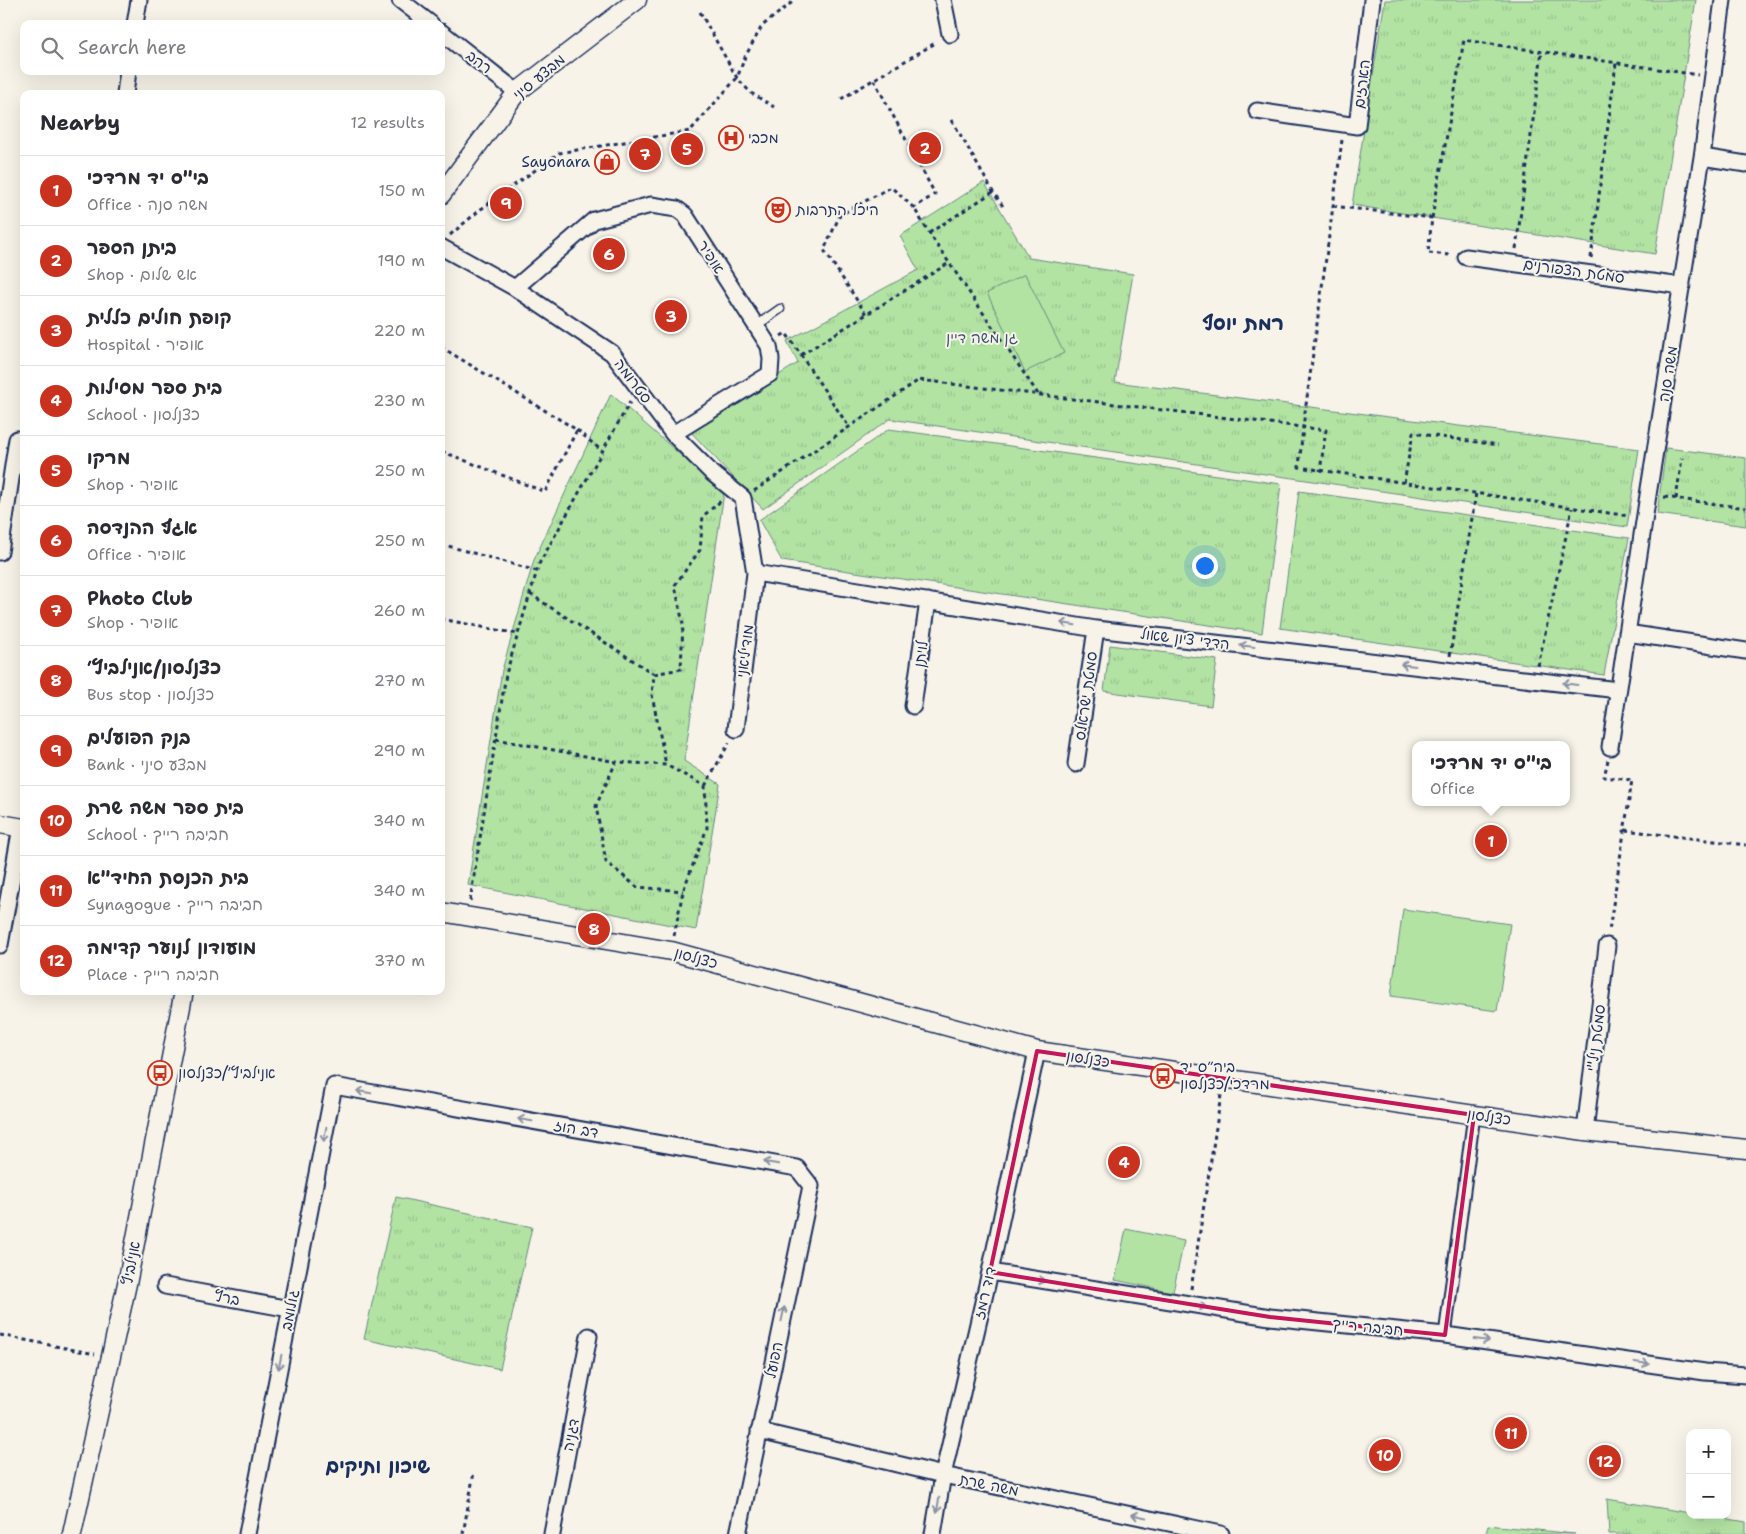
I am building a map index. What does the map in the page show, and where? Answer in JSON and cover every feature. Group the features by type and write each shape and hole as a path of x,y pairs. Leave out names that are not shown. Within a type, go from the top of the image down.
{"street":[{"path":"136,20 139,0"},
{"path":"400,0 425,20"},
{"name":"מבצע סיני","path":"445,190 517,92 637,0"},
{"path":"943,0 950,34"},
{"name":"הארזים","path":"1256,111 1357,126 1372,0"},
{"name":"משה סנה","path":"1610,748 1702,157 1723,0"},
{"name":"רהב","path":"445,35 517,92"},
{"path":"126,90 127,75"},
{"path":"1702,157 1746,164"},
{"name":"אופיר","path":"515,288 594,220 651,206 677,209 685,215 767,344 771,359 770,374 673,434"},
{"name":"סטרומה","path":"445,242 612,353 673,434 712,473 738,494"},
{"name":"סמטת הצפורנים","path":"1466,257 1682,286"},
{"path":"0,552 18,439 20,439"},
{"path":"738,494 755,573"},
{"name":"הדדי ציון שאול","path":"755,573 1096,628 1618,690"},
{"name":"מודיליאני","path":"736,730 755,573"},
{"name":"לויתן","path":"914,706 928,601"},
{"name":"סמטת ישראלס","path":"1076,764 1096,628"},
{"path":"1627,633 1746,651"},
{"path":"0,824 20,827"},
{"path":"0,945 20,842"},
{"name":"כצנלסון","path":"445,913 671,951 1036,1051 1585,1130 1746,1149"},
{"name":"סמטת ניל\"י","path":"1585,1130 1607,946"},
{"name":"אנילביץ","path":"72,1534 128,1279 183,995"},
{"name":"דוד רמז","path":"933,1534 943,1476 990,1272 1036,1051"},
{"name":"דב הוז","path":"334,1086 797,1168 810,1186"},
{"name":"גולומב","path":"247,1534 334,1086"},
{"path":"1445,1335 1474,1114"},
{"name":"הפועל","path":"738,1534 810,1186"},
{"name":"חביבה רייך","path":"990,1272 1270,1317 1445,1335 1705,1372 1746,1375"},
{"name":"ברץ","path":"165,1286 290,1310"},
{"name":"דגניה","path":"552,1534 589,1336"},
{"name":"משה שרת","path":"759,1431 943,1476 1221,1534"}],"lane":[{"path":"756,326 780,309"}],"path":[{"path":"445,242 481,209 559,153 690,130 737,78 745,57 762,26 795,0"},
{"path":"700,12 737,78 751,93 774,107"},
{"path":"841,99 950,34"},
{"path":"1466,257 1428,253 1432,218 1464,40 1713,77"},
{"path":"1514,263 1542,52"},
{"path":"1589,274 1616,63"},
{"path":"874,80 935,194 914,208"},
{"path":"952,120 993,192 1005,209"},
{"path":"1344,124 1303,427 1300,467 1645,518"},
{"path":"866,314 824,250 840,215 891,187 914,208 929,234 1038,394"},
{"path":"929,234 993,192"},
{"path":"1333,206 1432,218"},
{"path":"801,355 949,264"},
{"path":"767,344 786,333 849,427"},
{"path":"445,350 577,430 602,451"},
{"path":"530,594 654,674 681,670 683,624 675,585 700,550 703,516 849,427 920,380 1326,430 1320,471"},
{"path":"468,917 506,674 537,570 638,387"},
{"path":"445,453 545,492 577,430"},
{"path":"1404,483 1413,433 1498,445"},
{"path":"1676,499 1682,458"},
{"path":"1448,670 1476,494"},
{"path":"1648,495 1746,508"},
{"path":"1535,680 1572,508"},
{"path":"445,545 537,570"},
{"path":"445,620 518,634"},
{"path":"654,674 652,695 666,765"},
{"path":"671,951 684,891 707,828 706,786 736,730"},
{"path":"496,738 616,762 666,765 706,786"},
{"path":"1607,946 1632,780 1604,777 1610,748"},
{"path":"616,762 596,806 606,862 637,887 684,891"},
{"path":"1625,830 1746,845"},
{"path":"1188,1304 1223,1079"},
{"path":"0,1335 93,1354"},
{"path":"463,1534 474,1472"}],"highlighted area":[{"path":"1037,1051 1474,1115 1445,1335 1270,1317 990,1272"}],"green space":[{"path":"1385,0 1696,0 1655,254 1352,205"},
{"name":"גן משה דיין","path":"984,182 1029,258 1133,274 1115,382 1639,449 1627,527 890,419 763,509 690,431 798,363 787,341 918,270 900,236"},
{"path":"1025,274 1064,353 1025,372 987,293"},
{"path":"611,394 724,493 684,761 720,784 696,930 468,885 502,670 534,560"},
{"path":"889,429 1281,484 1262,633 782,561 759,520"},
{"path":"1666,448 1746,458 1746,526 1657,514"},
{"path":"1299,491 1629,538 1604,675 1280,628"},
{"path":"1110,645 1217,660 1211,706 1104,691"},
{"path":"1403,909 1510,924 1497,1011 1391,996"},
{"path":"396,1197 532,1227 500,1369 364,1339"},
{"path":"1126,1229 1184,1241 1173,1292 1115,1280"},
{"path":"1607,1499 1686,1512 1686,1519 1729,1519 1746,1522 1746,1534 1609,1534"},
{"path":"1488,1525 1575,1534 1486,1534"}],"place":[{"name":"מכבי","path":"731,138"},
{"name":"ביתן הספר","path":"925,148"},
{"name":"מרקו","path":"687,149"},
{"name":"Photo Club","path":"645,154"},
{"name":"Sayonara","path":"607,162"},
{"name":"בנק הפועלים","path":"506,203"},
{"name":"היכל התרבות","path":"778,210"},
{"name":"אגף ההנדסה","path":"609,254"},
{"name":"קופת חולים כללית","path":"671,316"},
{"name":"בי\"ס יד מרדכי","path":"1491,841"},
{"name":"כצנלסון/אנילביץ׳","path":"594,929"},
{"name":"אנילביץ׳/כצנלסון","path":"160,1073"},
{"name":"ביה״ס יד מרדכי/כצנלסון","path":"1163,1076"},
{"name":"בית ספר מסילות","path":"1124,1162"},
{"name":"בית הכנסת החיד\"א","path":"1511,1433"},
{"name":"בית ספר משה שרת","path":"1385,1455"},
{"name":"מועודון לנוער קדימה","path":"1605,1461"}],"district":[{"name":"רמת יוסף","path":"1243,323"},
{"name":"שיכון ותיקים","path":"378,1466"}]}
